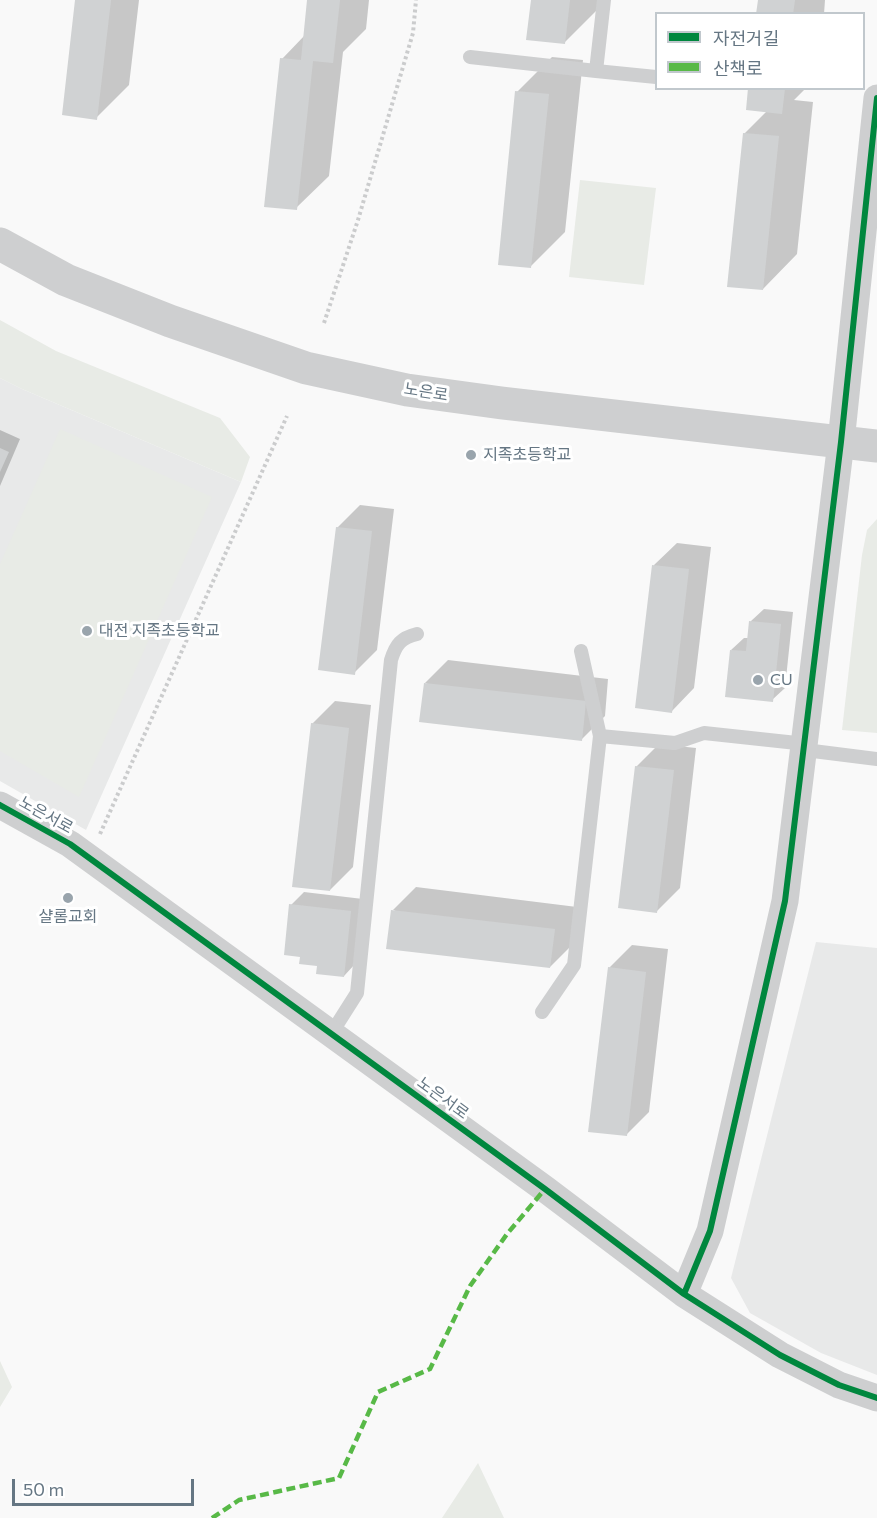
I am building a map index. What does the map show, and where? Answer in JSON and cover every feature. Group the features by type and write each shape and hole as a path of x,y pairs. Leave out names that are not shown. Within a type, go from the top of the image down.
{"street":[{"path":"684,1294 710,1231 786,901 841,442 877,98"},
{"name":"노은로","path":"0,244 66,280 170,321 306,368 407,390 502,403 877,446"},
{"name":"노은서로","path":"0,805 70,844 545,1189 684,1294 780,1355 838,1385 877,1398"}],"lane":[{"path":"596,71 604,0"},
{"path":"470,57 655,76"},
{"path":"331,1034 357,993 391,660 396,645 404,638 417,634"},
{"path":"542,1012 574,965 600,736 581,651"},
{"path":"600,736 675,743 704,733 877,759"}],"path":[{"path":"324,323 358,220 412,33 416,0"},
{"path":"98,838 287,416"}],"shaded area":[{"path":"580,180 656,188 644,285 569,277"},
{"path":"0,320 56,351 220,418 250,457 241,482 0,378"},
{"name":"대전 지족초등학교","path":"0,378 241,482 86,830 0,781"},
{"name":"대전 지족초등학교","path":"60,429 212,497 79,797 0,751 0,564"},
{"path":"877,519 877,733 842,730 862,555 867,530"},
{"path":"816,942 877,948 877,1375 821,1353 750,1313 731,1278"},
{"path":"0,1361 12,1387 0,1407"},
{"path":"478,1463 504,1518 442,1518"}],"building":[{"path":"75,0 111,0 97,120 62,115"},
{"path":"307,0 340,0 333,63 313,61 297,210 264,207 280,58 301,60"},
{"path":"531,0 570,0 565,44 526,40"},
{"path":"758,0 795,0 793,12 756,12"},
{"path":"748,90 785,90 782,114 746,110"},
{"path":"515,91 549,94 531,268 498,265"},
{"path":"743,133 779,136 763,290 727,287"},
{"path":"0,448 9,452 0,472"},
{"path":"336,527 372,531 355,675 318,670"},
{"path":"652,565 689,569 672,713 635,708"},
{"path":"749,621 781,624 773,702 725,697 730,650 746,651"},
{"path":"424,683 586,701 582,741 419,722"},
{"path":"311,723 349,728 330,891 292,887"},
{"path":"635,766 674,770 657,913 618,908"},
{"path":"289,904 351,911 344,977 316,974 317,966 299,964 300,957 284,955"},
{"path":"391,910 555,929 550,968 386,949"},
{"path":"608,967 646,972 627,1136 588,1132"}],"marked path":[{"path":"212,1518 239,1500 339,1478 378,1392 430,1369 470,1286 507,1234 545,1189"}],"cycle path":[{"path":"684,1294 710,1231 785,901 841,442 877,98"},
{"path":"0,805 70,844 545,1189 684,1294 780,1355 839,1385 877,1398"}],"place":[{"name":"지족초등학교","path":"471,455"},
{"name":"대전 지족초등학교","path":"87,631"},
{"name":"CU","path":"758,680"},
{"name":"샬롬교회","path":"68,898"}]}
